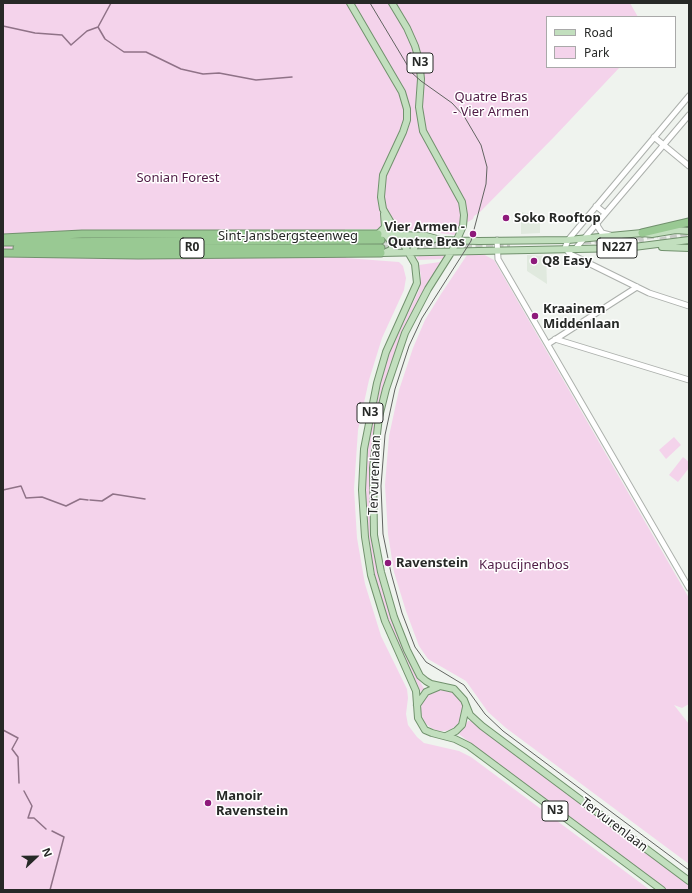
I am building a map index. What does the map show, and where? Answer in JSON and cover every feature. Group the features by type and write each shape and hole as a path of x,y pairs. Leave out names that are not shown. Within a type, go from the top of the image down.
{"highway":[{"path":"642,233 689,222"},
{"path":"3,238 82,234 381,242"},
{"name":"Sint-Jansbergsteenweg","path":"3,242 381,242"},
{"path":"3,253 131,255 381,242"},
{"name":"Sint-Jansbergsteenweg","path":"3,248 381,242"}],"main road":[{"name":"N3","path":"350,3 402,92 406,104 407,120 381,182 381,197 383,209 410,252"},
{"name":"Tervurenlaan","path":"392,3 410,34 419,60 421,79 419,107 423,128 462,202 464,215 463,226 457,241 417,308 395,357 379,417 372,486 377,554 394,617 407,650 420,676 431,684 454,689 460,694 470,715 482,726 689,881"},
{"path":"381,242 386,227 383,209"},
{"path":"463,226 471,241"},
{"name":"N227","path":"410,252 420,241 568,240 642,233 652,234 676,230 689,231"},
{"path":"381,242 398,234 426,236 441,240"},
{"path":"659,245 689,240"},
{"path":"381,242 410,252"},
{"name":"N227","path":"410,252 498,249 626,248 659,245 664,248 689,248"},
{"name":"Tervurenlaan","path":"410,252 418,277 417,285 386,352 369,416 364,450 362,490 365,537 374,586 385,621 414,687 418,718 425,730 446,736 469,746 662,890"},
{"path":"417,705 426,692 439,686"},
{"path":"446,736 459,729 463,722 466,707"}],"street":[{"path":"689,98 596,206 568,240 565,248 570,254 649,293 689,306"},
{"path":"576,248 689,115"},
{"path":"654,137 689,166"},
{"path":"596,206 605,213"},
{"path":"598,223 598,227 602,233 617,236"},
{"path":"497,240 498,258 689,588"},
{"path":"548,344 637,287"},
{"path":"555,339 689,380"}],"shaded area":[{"path":"521,212 540,216 540,233 521,234"},
{"path":"527,255 546,256 547,284 527,271"}],"green space":[{"name":"Sonian Forest","path":"3,3 630,3 637,16 546,16 546,68 619,68 554,137 480,212 474,216 473,219 459,227 455,235 407,229 345,229 346,258 399,262 403,266 406,278 404,290 382,338 369,380 358,430 354,489 357,538 365,584 381,636 407,689 408,698 406,714 408,725 417,737 424,743 459,751 471,757 650,890 3,890"},
{"path":"443,254 443,259 418,260 416,258 419,256"},
{"name":"Kapucijnenbos","path":"483,254 494,260 689,598 689,704 682,708 674,705 689,724 689,864 506,728 488,712 466,681 428,659 419,646 406,611 394,572 388,534 385,485 389,436 399,390 413,348 425,320 467,255"},
{"path":"440,262 441,264 427,285 404,330 389,367 375,423 370,473 371,523 381,585 402,646 424,689 421,692 404,661 387,620 378,590 367,533 365,489 369,433 380,382 388,356 419,290 421,276 419,265"},
{"path":"674,437 681,445 666,459 659,450"},
{"path":"683,457 689,462 689,468 678,482 669,475"},
{"path":"442,689 457,695 463,710 457,725 442,731 427,725 421,710 427,695"},
{"path":"468,721 471,721 689,884 689,890 667,890 460,735 459,733"}],"waterway":[{"path":"3,26 35,33 62,35 71,45 87,31 98,27 111,3"},
{"path":"98,27 105,39 124,52 146,52 181,69 203,74 219,73 256,80 292,77"},
{"path":"3,490 21,486 26,498 42,497 66,506 80,499 88,500"},
{"path":"90,500 102,501 113,494 145,499"},
{"path":"3,730 18,738 12,749 18,757 19,783"},
{"path":"24,791 32,806 28,818 34,818 46,829"},
{"path":"50,890 64,837 52,831"}],"tunnel":[{"path":"584,241 658,235"},
{"path":"660,241 689,235"},
{"path":"381,240 446,242"},
{"path":"608,246 644,243"},
{"path":"381,248 510,248"}],"tram line":[{"path":"370,3 412,73 452,103 464,116 481,145 487,167 486,184 471,241 422,318 409,346 395,389 385,435 381,486 383,534 391,573 402,613 415,647 426,662 464,685 485,714 503,731 689,870"}],"place":[{"name":"Soko Rooftop","path":"506,218"},
{"name":"Vier Armen - Quatre Bras","path":"473,234"},
{"name":"Q8 Easy","path":"534,261"},
{"name":"Kraainem Middenlaan","path":"535,316"},
{"name":"Ravenstein","path":"388,563"},
{"name":"Manoir Ravenstein","path":"208,803"}],"park label":[{"name":"Quatre Bras - Vier Armen","path":"491,104"}]}
